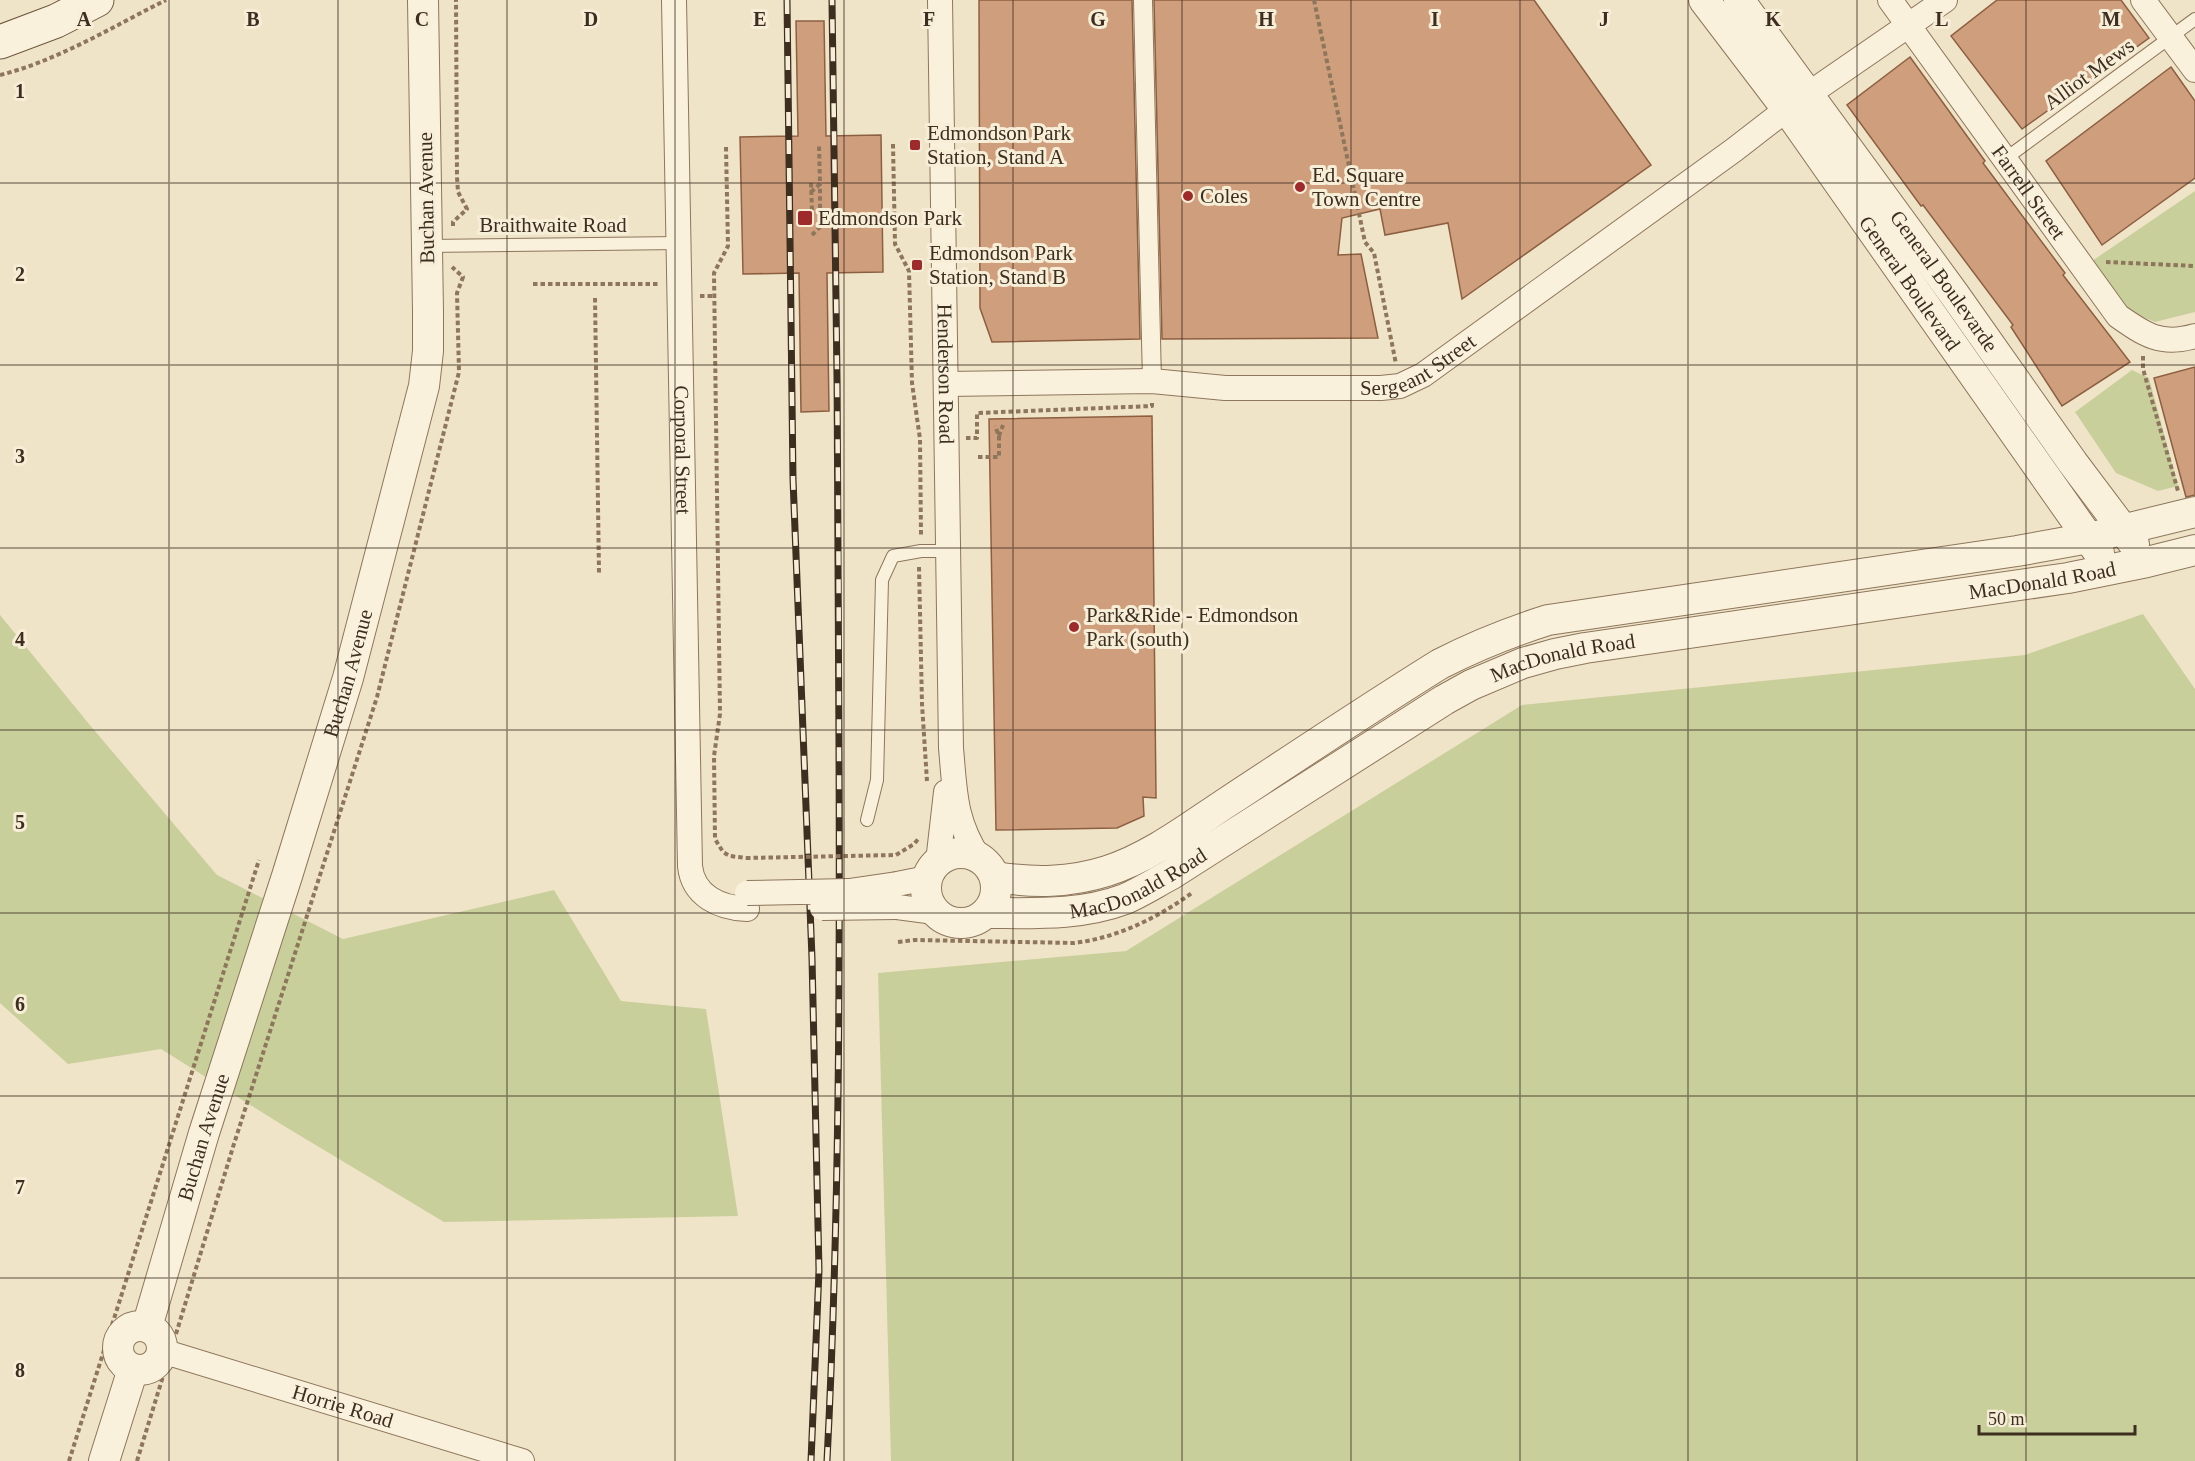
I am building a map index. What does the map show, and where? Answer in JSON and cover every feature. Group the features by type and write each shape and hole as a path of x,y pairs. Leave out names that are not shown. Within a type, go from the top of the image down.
{"main road":[{"path":"1,40 56,21 97,0"}],"street":[{"name":"Buchan Avenue","path":"160,1344 204,1133 348,678 424,386 428,351 423,0"},
{"name":"Corporal Street","path":"674,0 691,876 694,884 705,896 747,901 849,891 897,895"},
{"name":"Henderson Road","path":"940,0 951,748 959,819 969,842 987,867"},
{"path":"1143,0 1152,381"},
{"name":"General Boulevard","path":"1704,0 1798,102 1882,244 2110,570"},
{"name":"General Boulevarde","path":"1740,0 1798,102 2147,562"},
{"name":"Farrell Street","path":"1890,0 2118,316 2144,334 2165,340 2195,336"},
{"name":"Sergeant Street","path":"946,384 1152,381 1225,388 1400,386 1423,375 1798,102 1907,24 1945,0"},
{"path":"2143,0 2195,70"},
{"name":"MacDonald Road","path":"987,867 1047,882 1070,880 1107,871 1128,862 1211,813 1440,664 1505,634 1548,620 2017,551 2089,538 2190,513"},
{"name":"MacDonald Road","path":"986,914 1076,911 1125,898 1170,875 1444,700 1500,671 1555,654 2110,570 2195,549"},
{"path":"1548,620 1555,654"},
{"name":"Henderson Road","path":"932,870 951,748"},
{"path":"955,853 968,853 987,867 995,896 986,914 972,921 956,923 897,895 955,853"},
{"path":"932,870 928,900 935,912"},
{"path":"104,1461 133,1368 123,1362 119,1352 119,1340 126,1331 136,1326 160,1344"},
{"name":"Horrie Road","path":"160,1344 522,1461"}],"lane":[{"name":"Alliot Mews","path":"2005,159 2195,19"},
{"name":"Braithwaite Road","path":"427,246 680,243"},
{"path":"867,820 877,780 882,579 893,556 921,551 949,551"}],"path":[{"path":"0,75 51,56 166,0"},
{"path":"456,0 457,177 458,192 466,209"},
{"path":"1314,0 1365,242 1374,253 1400,386"},
{"path":"893,144 895,244 909,271 912,383 920,439 921,551 918,578 927,784"},
{"path":"812,236 820,227 819,145"},
{"path":"726,147 728,246 714,273 720,714 714,756 715,839 723,852 730,856 746,858 896,855 914,844 921,836"},
{"path":"811,183 812,210"},
{"path":"811,192 820,184"},
{"path":"2078,261 2195,266"},
{"path":"136,1461 160,1344 232,1147 377,698 459,372 457,293 463,277"},
{"path":"533,284 595,284"},
{"path":"595,298 599,573"},
{"path":"2144,334 2143,369 2190,513"},
{"path":"977,414 1152,406 1152,381"},
{"path":"978,457 999,457 999,436 1003,425"},
{"path":"995,426 999,436"},
{"path":"69,1461 258,860"},
{"path":"898,942 915,940 1074,943 1092,941 1150,920 1196,890"}],"green space":[{"path":"2195,191 2195,312 2155,322 2131,312 2092,261"},
{"path":"2132,370 2149,378 2178,486 2158,491 2116,473 2075,412"},
{"path":"2143,614 2195,689 2195,1461 891,1461 878,973 1126,951 1522,705 2025,655"},
{"path":"0,615 217,875 343,939 554,890 621,1001 706,1009 738,1216 444,1222 161,1049 68,1064 0,1003"}],"building":[{"path":"979,0 1132,0 1140,339 992,342 980,308"},
{"name":"Ed. Square Town Centre","path":"1154,0 1534,0 1651,165 1462,299 1448,223 1385,235 1380,209 1342,218 1338,255 1361,254 1378,338 1162,339"},
{"path":"1997,0 2121,0 2149,38 2022,129 1951,36"},
{"path":"796,21 824,21 826,136 881,135 883,272 827,273 829,411 801,412 799,273 743,274 740,137 798,136"},
{"path":"1910,57 1985,161 1983,163 2065,273 2063,275 2130,362 2062,406 2011,327 2013,325 1847,105"},
{"path":"2171,67 2195,101 2195,178 2102,245 2046,161"},
{"path":"2195,367 2195,495 2186,497 2154,378"},
{"name":"Park&Ride - Edmondson Park (south)","path":"1152,416 1156,798 1143,797 1144,816 1117,828 996,830 989,419"}],"railway":[{"path":"787,0 793,479 812,958 819,1270 811,1461"},
{"path":"827,1461 836,1194 839,927 838,468 832,0"}],"place":[{"name":"Edmondson Park Station, Stand A","path":"915,145"},
{"name":"Ed. Square Town Centre","path":"1300,187"},
{"name":"Coles","path":"1188,196"},
{"name":"Edmondson Park","path":"805,218"},
{"name":"Edmondson Park Station, Stand B","path":"917,265"},
{"name":"Park&Ride - Edmondson Park (south)","path":"1074,627"}]}
